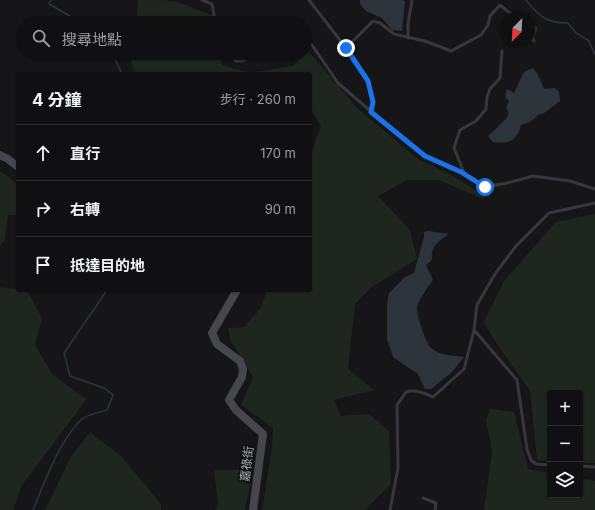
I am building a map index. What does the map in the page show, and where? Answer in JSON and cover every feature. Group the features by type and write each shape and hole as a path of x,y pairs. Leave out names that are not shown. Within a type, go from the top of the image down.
{"street":[{"path":"0,154 16,165"},
{"name":"嘉祿街","path":"236,292 212,333 217,344 240,361 243,369 242,377 229,400 236,410 263,434 252,510"}],"lane":[{"path":"202,0 212,4 214,16"},
{"path":"309,0 346,48 368,81 373,102 371,112"},
{"path":"408,38 408,24 412,0"},
{"path":"346,48 373,21 394,34 425,41 451,51 481,35 488,25 490,16 500,5 508,12"},
{"path":"312,45 338,83 371,112 425,156 485,187 533,176 570,181 595,189"},
{"path":"464,175 454,148 460,130 476,121 486,109 487,97 490,89 500,78 502,51"},
{"path":"390,510 398,468 398,405 406,392 412,390 433,397 464,369 474,330 477,305 495,274 516,246 549,213 595,203"},
{"path":"474,330 517,380 527,449 532,460 536,464 547,465"},
{"path":"583,466 595,467"},
{"path":"423,498 436,503 435,510"}],"shaded area":[{"path":"138,0 164,0 177,2 213,16 137,16"},
{"path":"360,0 405,1 402,31 392,30 382,18 366,11 360,4"},
{"path":"535,26 537,27 535,35"},
{"path":"312,56 357,108 419,160 450,174 475,190 491,196 481,198 439,180 407,180 378,196 410,230 417,259 372,287 355,304 348,369 374,390 334,400 341,416 369,414 389,431 391,484 365,510 262,510 272,447 273,428 241,405 253,377 231,341 228,328 244,327 261,308 266,292 312,292 312,151 321,126 312,111 312,72 255,72 292,66 299,60 312,60"},
{"path":"131,60 221,60 222,65 246,72 135,72"},
{"path":"533,68 537,73 544,89 555,88 559,92 560,101 530,122 521,125 517,135 512,140 508,142 493,142 488,136 506,119 509,113 506,108 509,101 505,97 507,89 514,93 524,72"},
{"path":"0,171 16,183 16,215 8,215 5,240 0,246"},
{"path":"595,214 595,463 583,463 583,390 547,390 547,461 537,460 530,391 497,344 484,322 504,281 556,222"},
{"path":"428,231 449,234 436,244 432,251 432,260 426,265 433,280 417,307 420,322 424,335 434,351 442,354 464,357 451,373 431,389 425,389 418,374 393,357 387,339 387,304 389,293 405,277 414,273 424,232"},
{"path":"0,287 16,289 16,292 28,292 42,318 35,345 53,375 86,399 22,485 13,510 0,510"},
{"path":"490,409 514,412 528,469 547,472 547,498 583,498 583,479 595,481 595,510 484,510 492,452 486,420"},
{"path":"90,432 122,457 161,504 161,510 45,510 72,455"},
{"path":"214,470 253,470 245,510 215,510 218,504"}],"waterway":[{"path":"51,0 49,4 70,16"},
{"path":"526,0 544,18 554,22 568,23 576,33 589,41 595,55"},
{"path":"115,60 121,72"},
{"path":"33,510 47,475 66,438 83,418 107,410 113,395 104,388 70,376 64,353 105,292"}],"route":[{"path":"346,48 368,81 373,102 371,112 425,156 461,172 485,187"}]}
